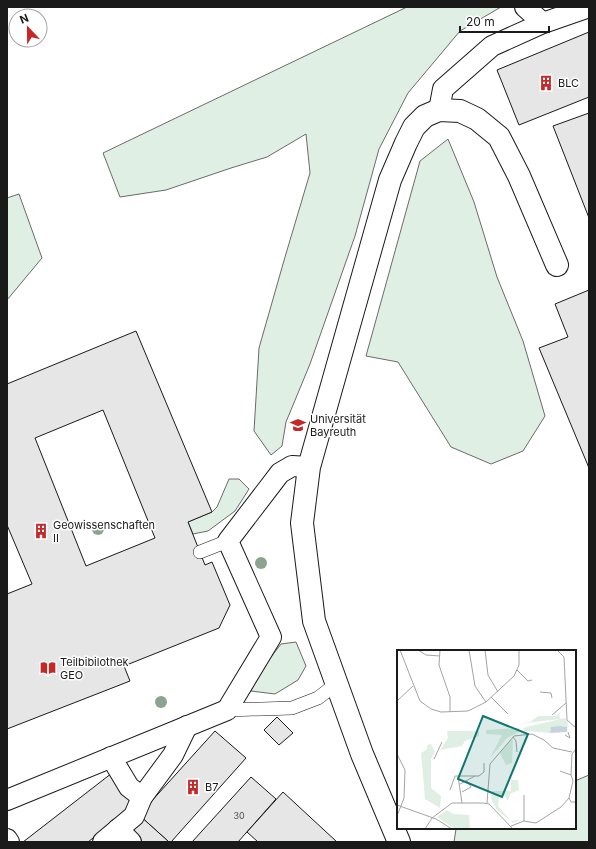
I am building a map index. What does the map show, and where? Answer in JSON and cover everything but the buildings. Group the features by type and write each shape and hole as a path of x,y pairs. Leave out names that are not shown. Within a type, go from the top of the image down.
{"street":[{"path":"525,7 543,23"},
{"path":"439,110 442,89 492,46 543,23 589,7"},
{"path":"399,842 362,754 314,621 302,523 309,467 390,180 414,127 425,116 439,110 460,111 477,119 499,137 519,176 557,265"},
{"path":"7,800 227,710 271,637 228,541 280,473 292,466 309,467"},
{"path":"103,842 124,836 142,797 173,755 187,726"},
{"path":"111,757 129,788 142,797"}],"lane":[{"path":"200,552 228,541"},
{"path":"227,710 292,708 318,698 336,684"}],"green space":[{"path":"407,7 501,7 460,31 408,93 379,149 355,236 310,364 286,422 282,446 271,455 254,431 259,348 310,173 306,134 267,157 166,190 120,197 103,153"},
{"path":"448,139 474,202 497,277 523,341 545,416 523,451 491,464 451,447 398,362 366,356 420,161"},
{"path":"19,194 42,258 7,300 7,198"},
{"path":"229,479 239,479 249,489 235,511 208,531 193,534 188,522 212,512 217,507"},
{"path":"296,642 306,666 298,680 275,694 251,691 254,679 281,644"},
{"path":"589,775 589,842 454,842 456,829 576,829 576,781"}],"place":[{"name":"BLC","path":"546,83"},
{"name":"Universität Bayreuth","path":"298,425"},
{"name":"Geowissenschaften II","path":"41,531"},
{"name":"Teilbibilothek GEO","path":"48,668"},
{"name":"B7","path":"193,787"}]}
